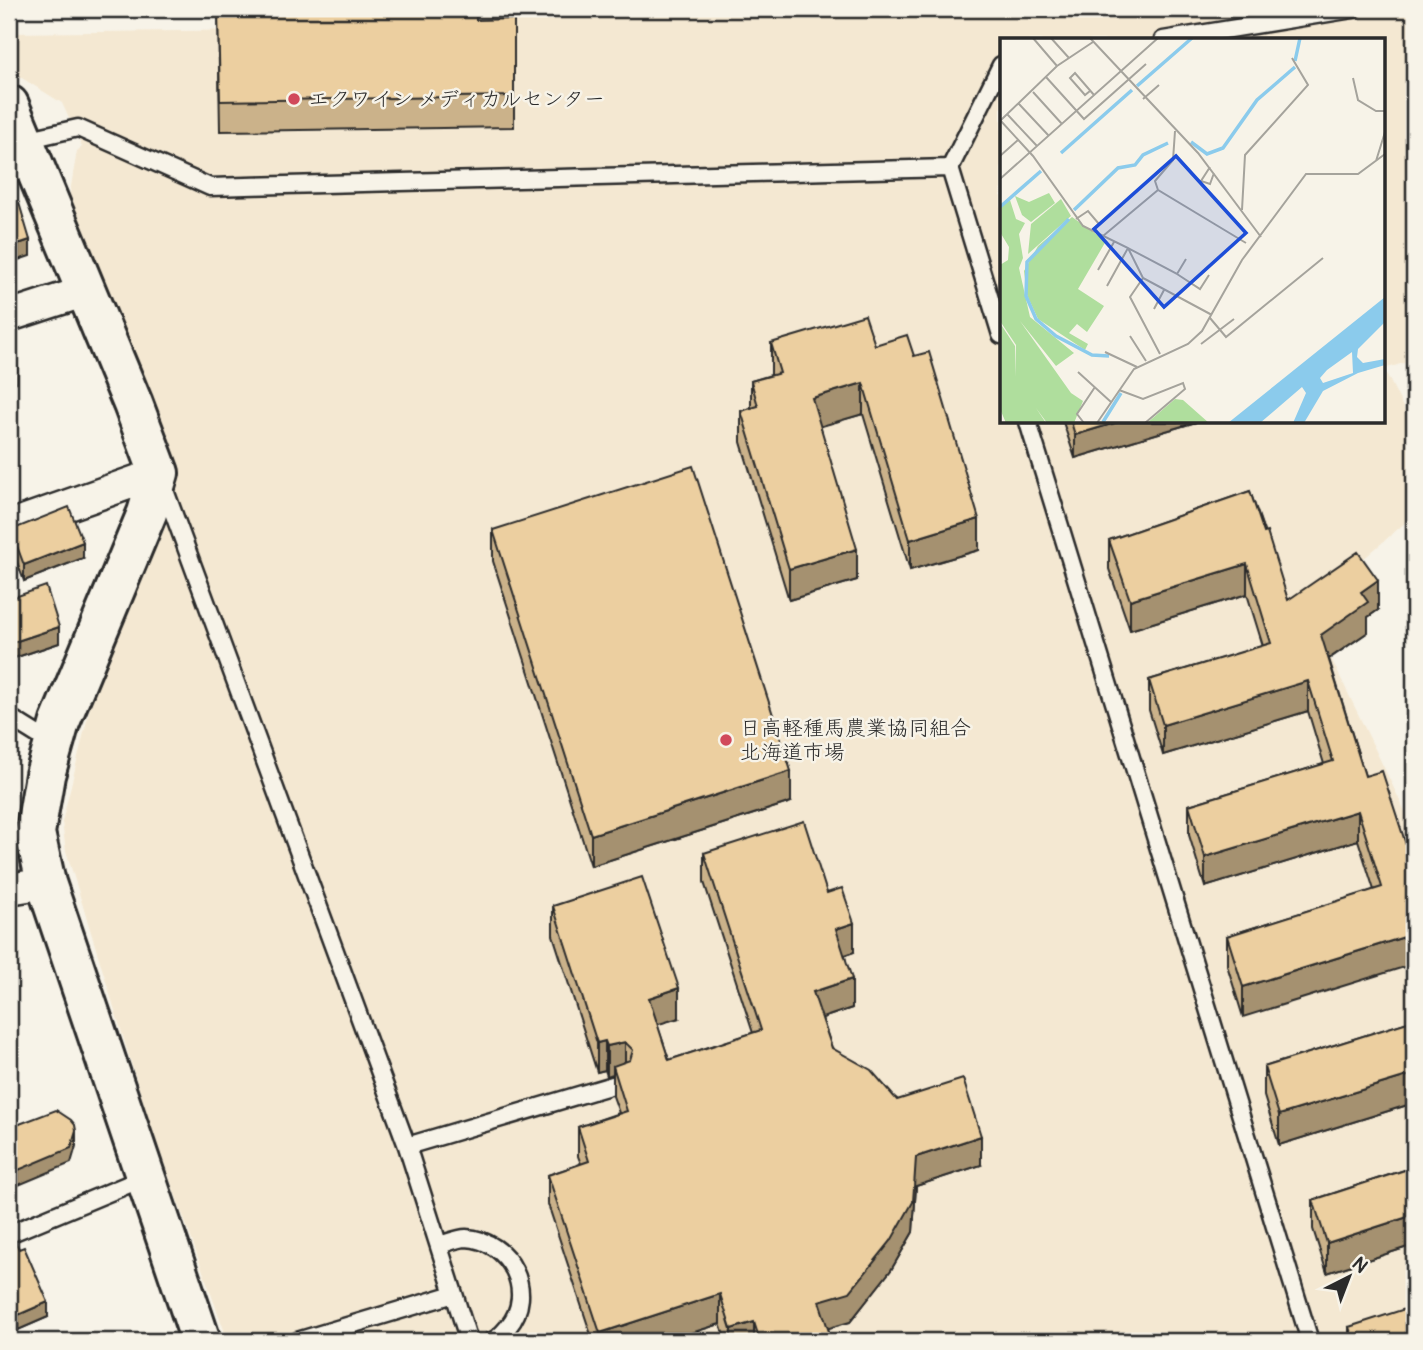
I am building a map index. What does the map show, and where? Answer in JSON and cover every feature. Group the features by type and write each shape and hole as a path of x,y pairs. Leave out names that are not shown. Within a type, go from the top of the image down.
{"street":[{"path":"9,105 159,473 147,513 65,710 45,775 35,834 46,883 201,1341"},
{"path":"9,316 86,291"},
{"path":"9,526 159,473"},
{"path":"9,888 46,883"}],"lane":[{"path":"1176,38 1357,9"},
{"path":"1000,67 950,168 1000,332"},
{"path":"24,141 78,128 210,187 950,168"},
{"path":"1029,424 1310,1341"},
{"path":"159,473 407,1146 470,1341"},
{"path":"9,717 54,745"},
{"path":"407,1146 622,1082"},
{"path":"9,1234 146,1177"},
{"path":"439,1245 466,1238 492,1245 513,1264 521,1291 516,1318 498,1339 492,1341"},
{"path":"297,1341 454,1294"}],"shaded area":[{"name":"日高軽種馬農業協同組合 北海道市場","path":"343,9 1414,9 1414,360 1384,369 1414,429 1414,515 1307,608 1414,830 1414,1341 228,1341 149,1121 66,851 62,822 102,659 179,499 131,358 73,218 69,198 77,151 82,147 62,103 17,75 9,49 9,33 343,29"}],"building":[{"name":"エクワイン メディカルセンター","path":"218,9 476,9 476,20 514,19 514,96 220,101"},
{"path":"19,203 30,240 9,247 9,207"},
{"path":"865,315 875,345 907,335 914,356 929,352 979,519 910,540 863,383 812,398 857,549 789,569 741,411 758,406 751,381 780,373 771,343"},
{"path":"9,343 17,366 9,369"},
{"path":"1072,424 1111,424 1075,435"},
{"path":"693,466 791,771 591,835 493,530"},
{"path":"1250,491 1264,533 1267,532 1288,600 1358,552 1378,580 1361,592 1368,602 1321,635 1365,776 1382,771 1414,869 1414,934 1243,987 1227,936 1382,887 1358,811 1205,857 1189,805 1333,761 1308,681 1163,725 1149,680 1271,643 1247,564 1130,600 1109,540"},
{"path":"69,507 83,542 24,565 11,530"},
{"path":"46,586 59,627 11,643 9,599"},
{"path":"9,715 17,720 9,733"},
{"path":"804,821 827,893 842,888 854,923 836,929 852,979 813,992 832,1048 871,1070 897,1100 963,1079 981,1136 916,1157 913,1202 891,1241 850,1292 819,1301 832,1341 760,1341 754,1322 731,1329 720,1294 600,1333 548,1175 589,1161 578,1127 627,1111 613,1066 630,1060 633,1050 625,1042 607,1046 605,1041 597,1043 553,906 642,877 679,988 649,998 669,1060 761,1030 704,853"},
{"path":"1414,1020 1414,1074 1279,1115 1264,1067"},
{"path":"56,1110 75,1125 71,1148 9,1174 9,1128"},
{"path":"1414,1167 1414,1215 1327,1243 1313,1200"},
{"path":"9,1229 19,1249 24,1247 48,1302 18,1315 16,1312 9,1314"},
{"path":"1414,1306 1414,1341 1354,1341 1349,1327"}],"place":[{"name":"エクワイン メディカルセンター","path":"294,99"},
{"name":"日高軽種馬農業協同組合 北海道市場","path":"726,740"}]}
